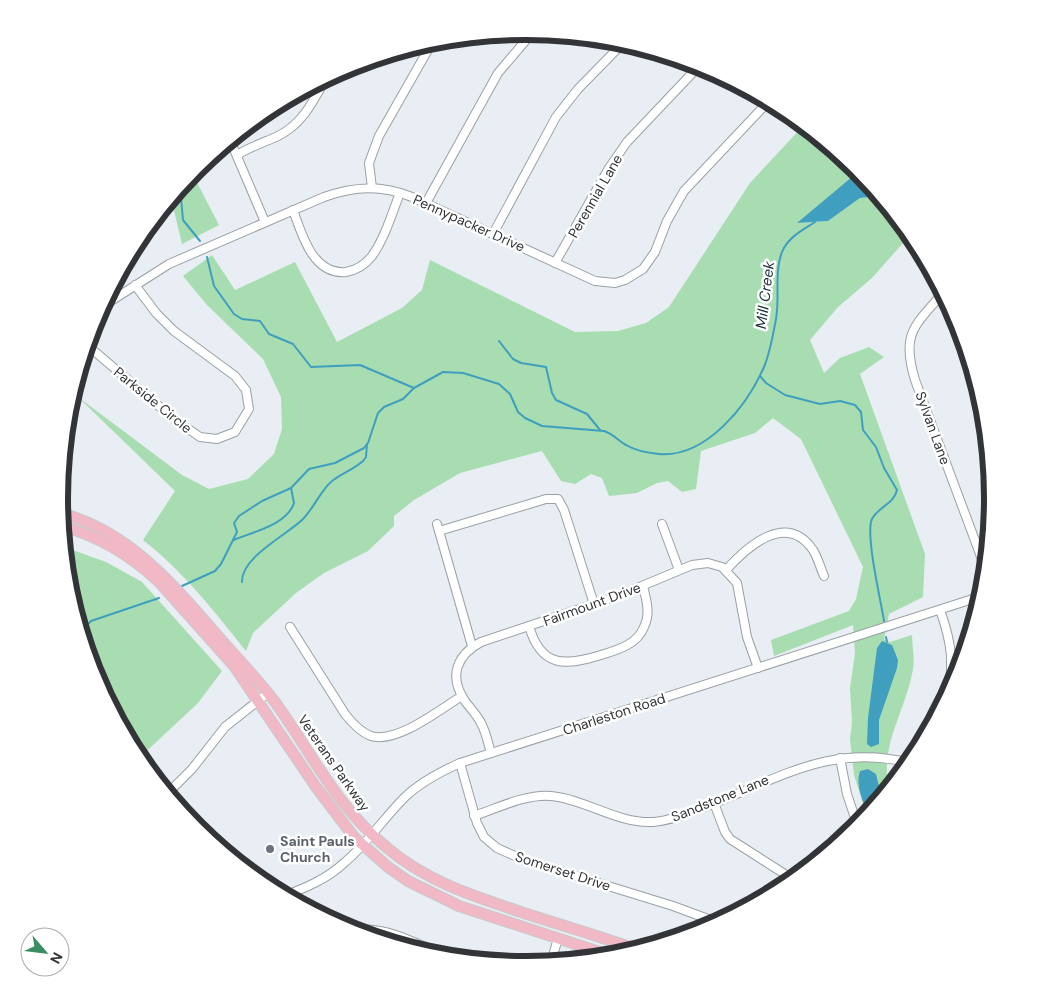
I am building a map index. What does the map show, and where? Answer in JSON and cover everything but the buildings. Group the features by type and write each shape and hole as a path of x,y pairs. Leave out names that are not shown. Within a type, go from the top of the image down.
{"main road":[{"name":"Veterans Parkway","path":"68,516 89,523 113,536 155,567 268,694 338,797 358,822 417,870 448,886 625,946"},
{"name":"Veterans Parkway","path":"68,529 108,544 147,571 223,652 259,701 322,796 354,837 408,881 474,912 597,951"}],"street":[{"path":"426,203 498,73 526,40"},
{"path":"492,234 556,118 578,89 617,49"},
{"path":"372,188 369,163 373,150 396,104 427,51"},
{"name":"Perennial Lane","path":"555,263 609,168 627,142 693,72"},
{"path":"237,155 276,136 297,122 309,109 320,88"},
{"name":"Pennypacker Drive","path":"113,299 170,264 265,222 335,193 372,188 400,193 426,203 586,278 605,283 615,283 634,275 650,261 672,210 684,191 764,106"},
{"path":"233,147 265,222"},
{"path":"293,210 309,249 319,262 332,270 348,272 362,266 373,254 400,193"},
{"name":"Parkside Circle","path":"92,350 174,419 200,437 217,439 235,432 248,408 246,390 235,376 174,331 156,313 135,285"},
{"name":"Sylvan Lane","path":"938,299 912,331 908,354 915,380 981,557"},
{"path":"491,753 480,721 462,696 457,679 458,664 461,657 472,646 438,528 546,499 558,499 564,510 594,604"},
{"path":"662,524 679,570"},
{"path":"758,668 746,630 740,591 733,577 726,570 758,541 771,535 786,533 794,535 807,544 816,557 824,576"},
{"name":"Fairmount Drive","path":"472,646 594,604 700,563 715,564 726,570"},
{"path":"529,626 538,649 557,661 573,663 616,650 637,638 645,626 648,611 643,586"},
{"name":"Charleston Road","path":"292,893 333,872 363,845 414,790 460,763 973,599"},
{"path":"940,610 950,642 953,667"},
{"path":"290,627 345,714 356,726 370,736 396,735 462,696"},
{"path":"172,790 192,769 222,731 268,694"},
{"path":"840,758 845,787 855,818"},
{"name":"Sandstone Lane","path":"474,816 515,802 542,796 561,798 623,817 653,822 692,812 797,768 840,758 901,762"},
{"name":"Somerset Drive","path":"460,763 474,816 484,837 506,852 708,919"},
{"path":"714,803 725,832 730,839 787,876"},
{"path":"370,929 384,931 399,939"},
{"path":"553,956 558,938"}],"green space":[{"path":"799,130 852,177 798,223 828,221 860,198 872,197 905,241 872,278 838,307 810,340 824,373 840,358 869,347 884,357 860,374 925,554 923,597 889,614 884,639 890,642 912,635 914,665 910,684 890,743 888,780 864,808 854,775 850,739 852,723 850,688 855,653 853,625 774,656 771,640 849,611 856,599 863,567 801,439 773,418 755,433 701,451 696,489 682,492 668,481 657,483 637,493 609,496 602,478 591,474 575,484 561,481 542,451 460,473 414,500 394,516 394,526 368,551 324,573 296,593 253,633 246,651 185,578 143,540 175,491 79,398 182,475 209,489 248,479 274,454 282,429 281,397 263,359 207,305 183,276 212,255 235,290 295,262 337,342 402,308 422,290 430,260 575,332 618,331 646,323 669,307 750,183"},
{"path":"196,180 219,225 182,244 173,206"},
{"path":"70,549 106,562 142,582 222,671 198,703 145,753 129,728 102,674 83,617"}],"water":[{"path":"852,177 872,197 860,198 828,221 797,223"},
{"path":"882,641 892,645 898,660 879,720 879,744 871,747 867,744 868,718 877,648"},
{"path":"868,769 876,774 880,790 865,807 858,782 860,771"}],"waterway":[{"path":"181,196 183,220 200,241"},
{"name":"Mill Creek","path":"182,586 215,571 221,564 237,532 234,523 239,516 262,501 291,488 309,469 335,463 364,448 368,443 378,413 384,407 403,399 414,388 443,372 463,373 499,384 510,394 518,412 525,418 542,426 604,431 630,447 651,453 676,453 693,448 723,427 736,413 757,382 766,362 774,331 777,311 778,268 782,252 792,238 815,222"},
{"path":"207,257 214,286 234,314 242,319 260,321 269,334 293,344 311,367 360,365 414,388"},
{"path":"499,341 513,359 521,363 546,367 552,393 556,400 587,414 600,430"},
{"path":"760,376 766,383 785,395 820,404 840,401 855,405 861,412 863,430 876,447 884,468 897,490 893,499 878,511 872,519 870,527 874,568 884,621"},
{"path":"242,582 244,573 257,555 303,519 331,482 363,461 366,457 367,444"},
{"path":"234,540 268,527 284,517 294,503 291,488"},
{"name":"Mill Creek","path":"86,626 91,621 159,598"},
{"path":"886,637 887,642"}],"place":[{"name":"Saint Pauls Church","path":"270,849"}]}
